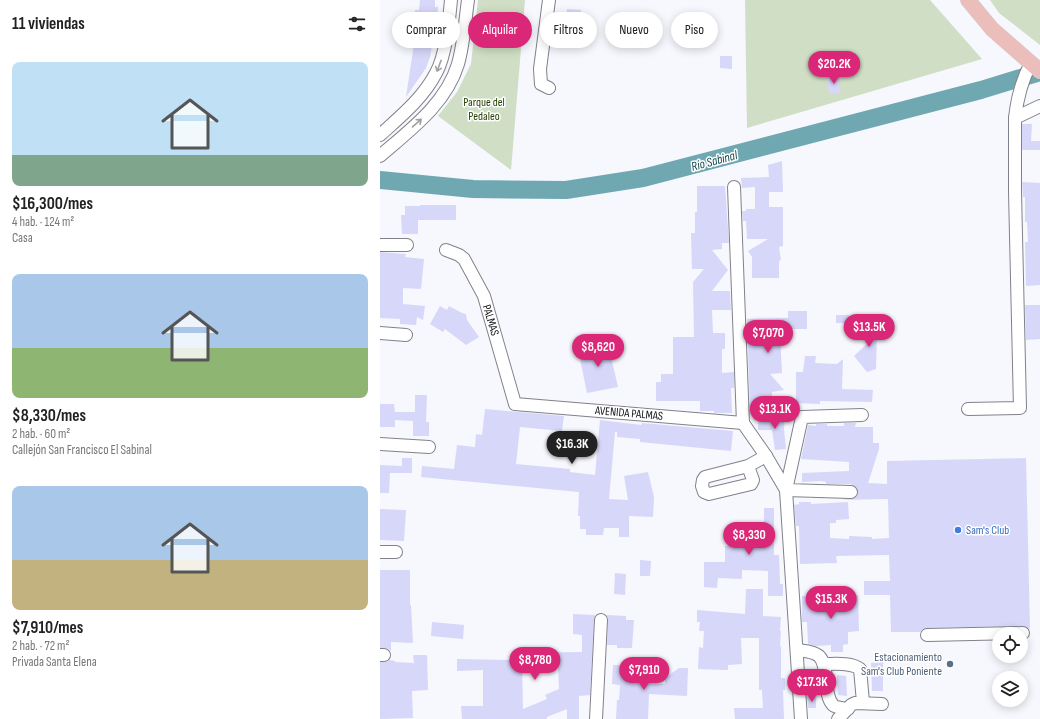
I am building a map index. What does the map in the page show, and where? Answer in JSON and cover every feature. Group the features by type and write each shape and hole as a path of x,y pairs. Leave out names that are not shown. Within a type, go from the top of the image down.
{"main road":[{"path":"968,0 992,29 1035,66"},
{"path":"978,0 1035,66"}],"street":[{"path":"380,135 409,109 425,90 436,72 442,58 451,0"},
{"path":"384,152 422,119 438,102 451,81 458,65 462,47 468,0"},
{"path":"549,0 540,69 541,84 549,88"},
{"path":"968,408 1020,408 1015,118 1017,103 1035,66"},
{"path":"1015,118 1040,106"},
{"path":"734,187 743,423 766,456 786,490"},
{"path":"380,244 407,245"},
{"name":"PALMAS","path":"446,250 459,254 464,259 484,296 515,404"},
{"path":"380,333 406,335"},
{"name":"AVENIDA PALMAS","path":"515,404 743,423"},
{"path":"801,719 786,490 802,417 862,415"},
{"path":"380,444 429,447"},
{"path":"748,466 766,456"},
{"path":"786,490 851,492"},
{"path":"380,552 396,552"},
{"path":"596,719 601,620"},
{"path":"927,635 992,634"},
{"path":"797,650 811,652 818,656 824,664 829,695 833,704 838,708 848,709"},
{"path":"824,664 851,665 860,669 863,702"},
{"path":"838,719 851,705 855,703 863,702 882,704"}],"green space":[{"name":"Parque del Pedaleo","path":"478,0 525,0 524,12 477,12"},
{"path":"745,0 930,0 982,59 747,128"},
{"path":"990,0 1040,0 1040,45 999,13"},
{"name":"Parque del Pedaleo","path":"473,48 521,48 511,170 438,116 457,92 471,64"}],"building":[{"path":"420,0 435,0 435,7 438,7 437,12 415,12 415,10 419,10"},
{"path":"567,9 581,10 581,12 567,12"},
{"path":"413,48 432,48 426,68 406,97"},
{"path":"720,56 732,56 732,69 720,68"},
{"path":"838,76 840,93 829,94 827,77"},
{"path":"1022,124 1032,124 1031,141 1040,141 1040,150 1022,150"},
{"path":"782,161 783,192 769,192 769,207 783,207 783,246 779,247 781,260 779,261 779,278 752,278 752,257 748,251 768,239 747,239 746,221 743,221 742,211 746,211 746,209 755,209 755,187 742,188 741,178 769,177 768,165"},
{"path":"1022,182 1040,183 1040,285 1026,286 1025,242 1028,242 1027,222 1025,222 1025,197 1023,197"},
{"path":"697,186 725,186 729,243 722,243 722,249 712,250 728,270 712,291 730,291 731,310 712,310 713,333 725,333 725,349 722,349 722,373 734,372 734,388 731,388 732,413 700,411 700,401 656,401 656,382 661,382 661,374 673,374 673,337 694,337 693,282 704,269 692,269 691,233 695,233"},
{"path":"456,205 456,220 418,220 418,234 402,234 401,215 405,215 405,206"},
{"path":"380,252 406,254 405,257 424,259 421,289 403,288 403,304 425,306 423,320 417,317 416,325 400,324 400,319 380,318"},
{"path":"1025,305 1040,305 1040,339 1026,340"},
{"path":"440,306 447,310 449,306 466,314 467,320 479,337 466,345 445,329 443,332 430,324"},
{"path":"788,311 807,311 807,329 787,329 787,335 780,335 782,373 770,374 784,390 772,392 772,397 764,398 764,409 750,410 747,319 788,318"},
{"path":"836,315 849,315 849,323 836,323"},
{"path":"869,315 876,321 870,327 877,334 876,369 867,372 854,356 869,342 862,335 868,328 863,321"},
{"path":"608,343 618,387 587,393 578,349"},
{"path":"805,356 816,356 815,363 837,364 843,359 842,389 873,390 872,402 820,401 820,404 796,403 796,372 803,372"},
{"path":"415,395 427,395 426,422 429,422 429,436 413,436 413,421 395,420 395,427 380,427 380,404 394,404 395,412 415,412"},
{"path":"485,409 564,416 562,431 520,427 516,464 570,469 570,472 595,475 600,420 641,425 642,423 733,431 731,451 640,442 640,439 617,437 617,432 615,432 609,499 628,500 624,476 648,472 654,497 653,517 629,516 629,537 619,537 619,528 604,528 603,535 586,535 586,529 580,529 580,516 578,516 579,492 421,477 422,466 454,469 457,445 475,447 476,434 482,435"},
{"path":"785,417 784,429 786,449 775,450 772,430 758,430 758,418"},
{"name":"Sam's Club","path":"844,423 856,423 855,427 873,427 873,443 879,443 879,449 868,483 887,484 887,461 1026,458 1030,629 1023,626 927,628 920,632 891,632 890,595 864,595 864,581 890,581 889,555 836,556 837,563 800,564 799,526 796,526 794,505 799,504 799,502 811,502 811,504 848,502 849,519 836,520 836,523 830,523 830,538 849,539 849,536 872,537 872,539 889,538 888,499 841,500 855,498 858,493 857,488 851,484 826,484 826,482 821,481 802,482 802,473 849,471 849,462 801,459 808,425 816,426 816,424 827,424 827,426 844,426"},
{"path":"402,458 412,458 412,473 390,473 389,493 380,493 380,465 402,466"},
{"path":"764,508 774,508 774,555 779,555 780,584 783,584 783,596 768,596 768,571 742,570 742,579 718,578 717,588 704,587 704,562 725,562 725,546 737,546 738,523 764,524"},
{"path":"380,509 406,510 404,541 380,540"},
{"path":"640,560 651,561 650,576 640,576"},
{"path":"380,570 410,570 410,605 413,643 391,642 391,651 387,648 380,648"},
{"path":"615,573 626,574 625,595 614,594"},
{"path":"746,589 763,589 763,616 781,617 781,678 785,678 785,690 783,690 784,719 735,719 734,708 763,708 762,690 759,690 759,638 741,638 742,664 728,665 728,670 698,669 699,647 703,648 704,631 699,631 700,622 697,622 697,610 745,614"},
{"path":"858,595 859,631 848,632 848,644 843,645 843,652 831,652 831,645 816,646 808,644 807,622 802,622 802,596"},
{"path":"573,614 595,615 590,695 579,696 579,719 567,719 567,709 547,717 547,719 462,719 461,706 483,706 483,670 457,671 457,659 513,660 513,653 582,652 582,635 573,634","holes":["558,666 559,689 545,695 547,699 523,709 522,667"]},
{"path":"607,615 626,616 626,620 634,620 632,648 617,648 617,645 607,645"},
{"path":"432,622 464,625 463,639 431,636"},
{"path":"413,655 427,655 428,690 412,691 413,718 380,719 380,662 387,662 390,659 395,662 414,663"},
{"path":"883,662 883,691 872,691 871,663"},
{"path":"613,665 621,665 621,667 626,668 626,674 643,675 643,683 665,684 665,678 679,668 688,668 687,696 649,694 648,719 616,719 617,700 619,700 620,685 612,684"},
{"path":"837,675 846,676 847,696 838,695"},
{"path":"807,697 816,698 816,708 808,708"}],"waterway":[{"name":"Río Sabinal","path":"380,180 473,189 566,190 643,178 981,90 1040,72"}],"place":[{"name":"Sam's Club","path":"958,530"},
{"name":"Estacionamiento Sam's Club Poniente","path":"950,664"}]}
